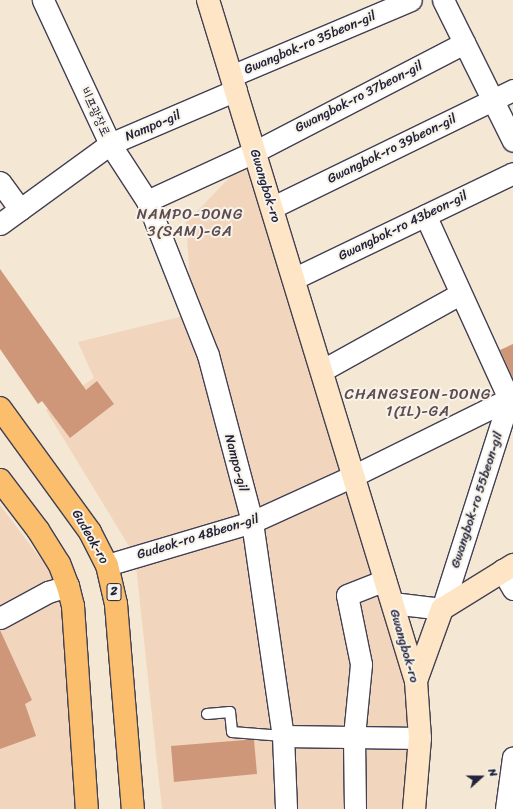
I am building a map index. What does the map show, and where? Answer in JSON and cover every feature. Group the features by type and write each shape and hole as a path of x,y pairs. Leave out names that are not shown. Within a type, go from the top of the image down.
{"main road":[{"name":"Gwangbok-ro","path":"208,0 416,681 420,738 414,809"},
{"name":"Gudeok-ro","path":"0,408 90,532 106,565 116,604 132,809"},
{"path":"0,480 38,530 59,563 68,586 73,606 87,809"},
{"path":"416,681 442,609 508,568"}],"street":[{"name":"비프광장로","path":"0,224 110,144 43,0"},
{"name":"Gwangbok-ro 35beon-gil","path":"233,83 411,0"},
{"path":"443,0 513,141"},
{"name":"Gwangbok-ro 37beon-gil","path":"254,152 464,42"},
{"name":"Nampo-gil","path":"233,83 110,144 147,201 208,355 252,522 283,736 286,809"},
{"name":"Gwangbok-ro 39beon-gil","path":"271,208 513,90"},
{"path":"147,201 254,152"},
{"name":"Gwangbok-ro 43beon-gil","path":"293,279 513,173"},
{"path":"0,182 20,210"},
{"path":"425,215 460,294 511,398"},
{"path":"321,371 460,294"},
{"name":"Gudeok-ro 48beon-gil","path":"106,565 252,522 353,476 511,398"},
{"name":"Gwangbok-ro 55beon-gil","path":"442,609 511,398"},
{"path":"508,568 513,589"},
{"path":"355,809 354,736 361,664 347,595 385,580"},
{"path":"0,618 48,592 68,586"},
{"path":"392,603 442,609"},
{"path":"283,736 420,738"},
{"path":"506,809 511,784 513,757"}],"lane":[{"path":"207,714 230,712 232,732 283,736"}],"shaded area":[{"path":"254,152 416,681 414,809 162,809 135,556 46,410 94,378 78,342 192,314 186,223"},
{"path":"0,505 61,586 78,809 0,809"}],"building":[{"path":"0,269 86,390 97,381 114,404 70,438 42,401 38,404 0,349"},
{"path":"513,344 513,379 500,350"},
{"path":"0,630 32,700 25,704 36,736 0,749"},
{"path":"254,740 257,774 174,782 171,746"}],"district":[{"name":"NAMPO-DONG 3(SAM)-GA","path":"190,222"},
{"name":"CHANGSEON-DONG 1(IL)-GA","path":"418,402"}]}
